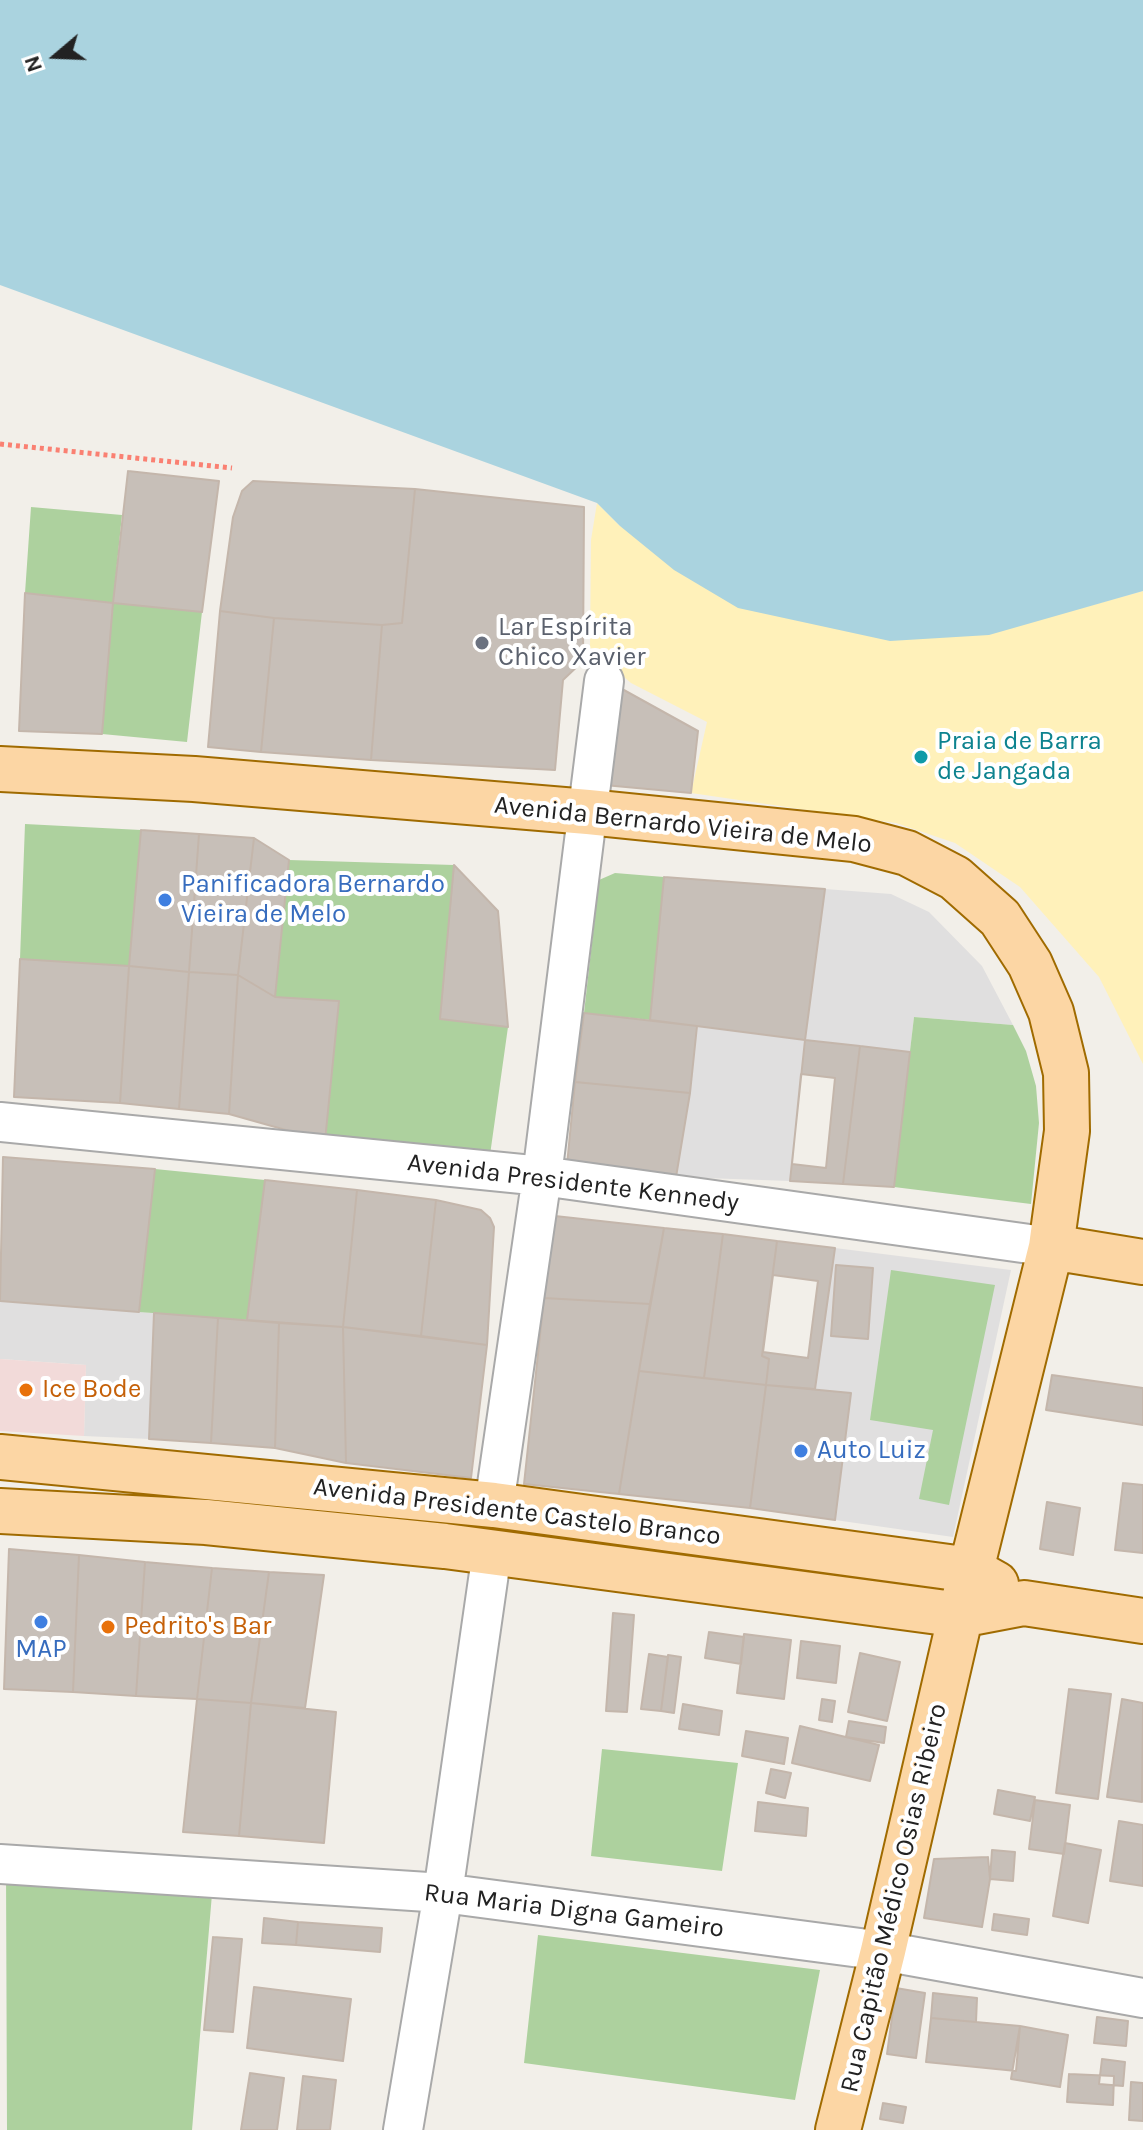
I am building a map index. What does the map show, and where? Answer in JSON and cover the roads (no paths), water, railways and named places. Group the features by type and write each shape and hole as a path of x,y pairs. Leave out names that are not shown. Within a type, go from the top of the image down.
{"main road":[{"name":"Avenida Bernardo Vieira de Melo","path":"0,769 194,779 588,812 854,839 907,853 955,878 1000,918 1030,964 1051,1012 1066,1073 1067,1131 1051,1247"},
{"name":"Avenida Presidente Kennedy","path":"1051,1247 1143,1262"},
{"name":"Rua Capitão Médico Osias Ribeiro","path":"838,2130 949,1667 943,1613 971,1570 1051,1247"},
{"name":"Avenida Presidente Castelo Branco","path":"0,1457 494,1505 971,1570 1024,1603"},
{"name":"Avenida Presidente Castelo Branco","path":"0,1511 206,1522 492,1552 943,1613 1024,1603 1143,1621"}],"street":[{"path":"494,1505 542,1176 604,681"},
{"name":"Avenida Presidente Kennedy","path":"0,1122 542,1176 1051,1247"},
{"path":"403,2130 443,1893 492,1552"},
{"name":"Rua Maria Digna Gameiro","path":"0,1864 443,1893 883,1951 1143,1998"}],"water":[{"path":"0,0 1143,0 1143,591 989,635 890,641 738,608 674,570 597,503 0,285"}],"place":[{"name":"Lar Espírita Chico Xavier","path":"482,643"},
{"name":"Praia de Barra de Jangada","path":"921,757"},
{"name":"Panificadora Bernardo Vieira de Melo","path":"165,900"},
{"name":"Ice Bode","path":"26,1390"},
{"name":"Auto Luiz","path":"801,1451"},
{"name":"MAP","path":"41,1622"},
{"name":"Pedrito's Bar","path":"108,1627"}]}
